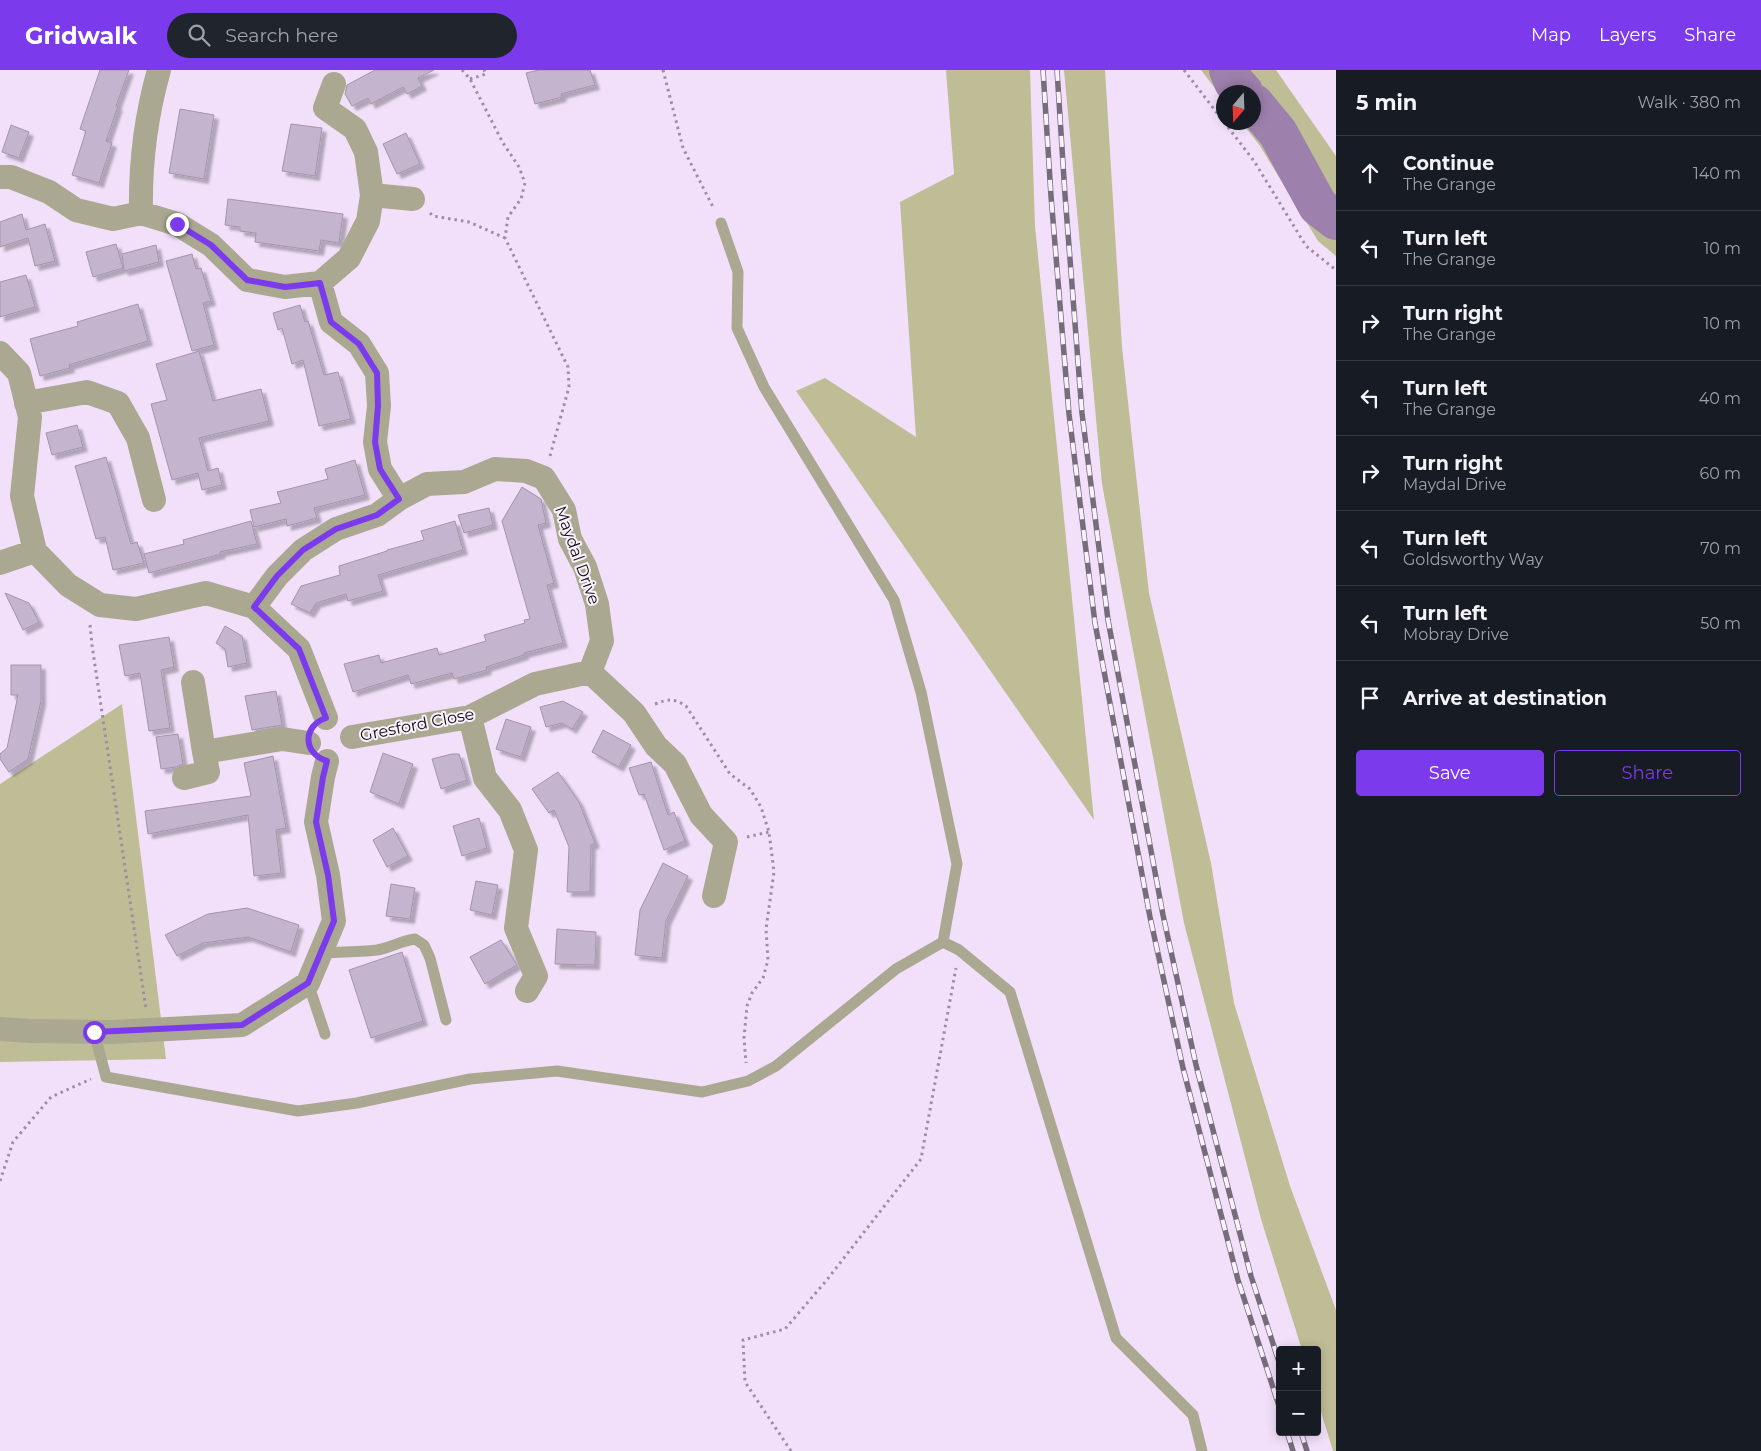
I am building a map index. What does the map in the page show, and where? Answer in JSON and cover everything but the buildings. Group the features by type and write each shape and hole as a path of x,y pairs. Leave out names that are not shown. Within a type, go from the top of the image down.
{"street":[{"path":"141,214 140,192 144,146 159,70"},
{"path":"0,176 11,177 49,192 76,210 113,219 141,214 177,224 211,245 247,280 285,287 320,283 349,258 368,221 372,195 366,152 355,129 325,108 334,84"},
{"path":"372,195 413,199"},
{"path":"320,283 331,322 359,344 377,373 378,406 375,442 380,469 399,499"},
{"path":"0,353 19,373 30,417 22,496 35,551 68,585 100,606 136,609 206,593 254,607 299,649 326,718"},
{"path":"26,403 87,392 118,403 138,438 154,500"},
{"path":"254,607 277,576 303,550 336,529 377,515 399,499 427,484 464,482 495,469 526,471 544,478"},
{"name":"Maydal Drive","path":"544,478 564,510 570,539 585,567 597,604 602,641 590,672"},
{"path":"0,563 35,551"},
{"path":"590,672 634,713 656,746 675,764 701,815 726,842 714,896"},
{"name":"Gresford Close","path":"352,737 470,717 535,684 590,672"},
{"path":"184,778 208,772 193,682"},
{"path":"470,717 485,778 510,810 526,850 516,928 536,976 527,991"},
{"path":"326,718 340,720 350,730 351,744 345,755 340,759 327,761 315,755 309,743 309,736 314,724 326,718"},
{"path":"204,752 282,739 309,743"},
{"path":"0,1029 94,1032 242,1025 308,983 334,921 328,875 316,822 327,761"}],"lane":[{"path":"94,1032 106,1077 298,1111 357,1103 470,1079 557,1071 702,1092 748,1081 776,1066 896,969 943,942 957,864 921,692 894,600 769,396 756,370 737,328 738,272 721,223"},
{"path":"320,954 378,950 402,940 415,939 424,945 430,958 446,1020"},
{"path":"943,942 959,950 1010,992 1116,1338 1193,1415 1202,1451"},
{"path":"308,983 325,1034"}],"path":[{"path":"462,70 470,79 503,144 519,168 525,183 521,199 508,217 505,238 568,367 569,387 544,478"},
{"path":"470,79 486,74 484,70"},
{"path":"663,70 683,148 721,223"},
{"path":"1184,70 1216,112"},
{"path":"1230,130 1254,161 1306,246 1336,270"},
{"path":"413,199 434,216 469,222 505,238"},
{"path":"88,598 92,645 147,1015"},
{"path":"665,700 678,700 686,706 730,774 750,790 761,807 769,832 774,872 766,929 768,960 763,978 752,993 747,1006 744,1038 748,1081"},
{"path":"791,1451 745,1382 743,1340 785,1329 826,1281 921,1159 959,950"},
{"path":"0,1181 13,1142 51,1097 88,1080 106,1077"}],"shaded area":[{"path":"946,70 1030,70 1035,226 1094,820 796,391 825,378 916,437 900,202 954,174"},
{"path":"1064,70 1105,70 1122,347 1149,593 1211,863 1234,1003 1290,1186 1336,1310 1336,1451 1333,1451 1321,1412 1321,1346 1301,1346 1261,1219 1184,923 1102,484"},
{"path":"1201,70 1276,70 1336,156 1336,256 1318,241 1260,146 1247,130 1261,130 1261,85 1216,85 1216,90"},
{"path":"122,704 166,1059 0,1062 0,784"}],"waterway":[{"path":"1229,70 1237,85"},
{"path":"1261,112 1278,133 1318,206 1336,220"}],"railway":[{"path":"1043,70 1051,196 1069,414 1095,623 1150,917 1183,1068 1238,1280 1276,1397"},
{"path":"1057,70 1082,413 1108,620 1163,915 1196,1065 1251,1276 1276,1353"},
{"path":"1288,1436 1293,1451"},
{"path":"1302,1436 1307,1451"}],"route":[{"path":"94,1032 242,1025 308,983 334,921 328,875 316,822 327,761 315,755 309,743 309,736 314,724 326,718 299,649 254,607 277,576 303,550 336,529 377,515 399,499 380,469 375,442 378,406 377,373 359,344 331,322 320,283 285,287 247,280 211,245 177,224"}]}
